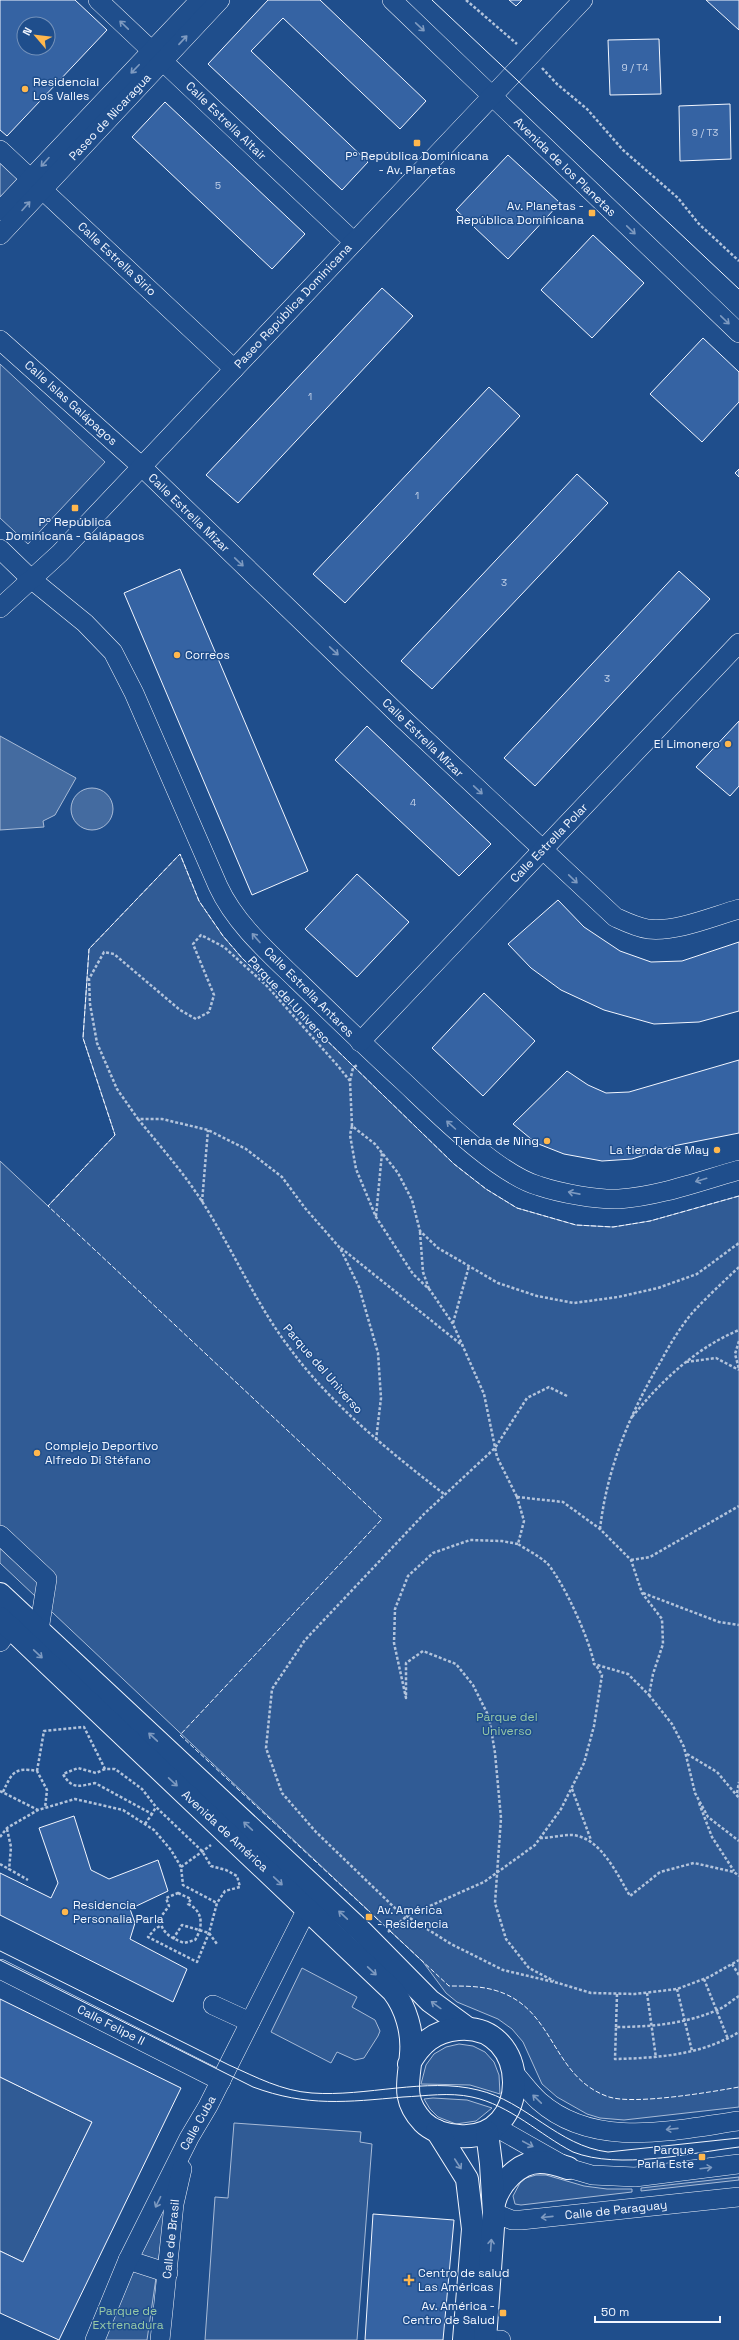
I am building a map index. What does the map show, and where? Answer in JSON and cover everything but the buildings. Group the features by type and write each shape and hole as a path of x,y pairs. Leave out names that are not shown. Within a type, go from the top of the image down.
{"main road":[{"name":"Avenida de América","path":"0,1594 8,1625 400,1999 408,2024 411,2052 407,2076 408,2097 414,2110 424,2122 437,2131 450,2136 463,2137 490,2129 502,2118 511,2103 515,2088 515,2074 510,2058 500,2045 484,2034 467,2028 430,2001 361,1931 39,1630 8,1625"},
{"name":"Avenida de América","path":"409,2064 416,2050 427,2039 453,2030 467,2028"},
{"path":"485,2340 494,2208 490,2129"},
{"name":"Avenida de América","path":"437,2131 467,2179 473,2229 464,2340"},
{"path":"494,2208 501,2186 515,2172 526,2166 538,2162 568,2168"}],"street":[{"name":"Calle Estrella Altair","path":"98,0 354,242"},
{"name":"Paseo de Nicaragua","path":"157,56 200,0"},
{"name":"Paseo de Nicaragua","path":"0,235 36,184 157,56 220,0"},
{"name":"Avenida de los Planetas","path":"392,0 458,61 491,97 739,333"},
{"name":"Paseo República Dominicana","path":"0,608 60,553 583,0"},
{"name":"Calle Estrella Sirio","path":"0,150 234,369"},
{"name":"Paseo de Nicaragua","path":"0,211 36,184"},
{"name":"Calle Islas Galápagos","path":"0,340 141,466"},
{"name":"Calle Estrella Mizar","path":"141,466 287,608 542,850 615,917 631,925 648,929 673,927 739,909"},
{"name":"Calle Estrella Antares","path":"0,549 31,579 85,623 113,652 134,693 160,757 224,899 259,943 360,1042 472,1143 502,1167 538,1186 589,1196 618,1199 661,1192 739,1170"},
{"name":"Calle Estrella Polar","path":"360,1042 739,643"},
{"path":"0,1535 47,1579 39,1630"},
{"name":"Calle Cuba","path":"95,2340 128,2260 307,1909"},
{"name":"Calle Felipe II","path":"0,1970 221,2080"},
{"path":"213,2005 250,2022"},
{"path":"515,2074 539,2101 548,2108 572,2121 602,2131 632,2133 739,2121"},
{"path":"490,2129 568,2168 592,2175 623,2178 739,2164"},
{"name":"Calle de Brasil","path":"160,2340 174,2204 189,2138"},
{"name":"Calle de Paraguay","path":"494,2208 512,2220 521,2220 739,2197"},
{"path":"128,2260 168,2273"},
{"path":"485,2340 501,2340"}],"path":[{"path":"466,0 530,56 557,84 587,109 623,150 678,198 699,224 739,261"},
{"name":"Parque del Universo","path":"444,1494 376,1440 336,1401 289,1348 267,1317 202,1202 116,1089 97,1043 90,1004 90,979 104,952 114,954 180,1010 196,1018 209,1012 214,995 193,944 201,935 211,939 224,947 267,986 350,1081 352,1126 350,1135 356,1169 376,1217 413,1274 430,1290 453,1324 464,1347 484,1394 497,1457 517,1497 524,1521 518,1544"},
{"path":"350,1081 353,1068 357,1065"},
{"name":"Parque del Universo","path":"138,1119 162,1119 208,1130 246,1149 282,1177 305,1208 340,1248 464,1347"},
{"name":"Parque del Universo","path":"352,1126 376,1144 398,1173 412,1200 420,1231 423,1272 430,1290"},
{"path":"202,1202 208,1130"},
{"path":"376,1217 382,1153"},
{"path":"420,1231 438,1248 498,1283 537,1296 574,1303 618,1297 665,1286 697,1274 739,1243"},
{"name":"Parque del Universo","path":"340,1248 359,1287 378,1353 381,1398 376,1440"},
{"path":"453,1324 469,1266"},
{"path":"600,1529 603,1501 629,1421 668,1349 692,1313 739,1267"},
{"path":"629,1421 647,1399 686,1362 716,1340 739,1330"},
{"path":"739,1341 735,1354 739,1369"},
{"path":"686,1362 716,1358 739,1369"},
{"path":"567,1396 549,1387 526,1398 495,1448 444,1494 305,1640 272,1689 266,1748 282,1793 316,1832 407,1916 450,1944 503,1970 558,1983 591,1993 647,1993 677,1989 704,1979 739,1960"},
{"path":"517,1497 562,1502 600,1529 631,1560 642,1593 662,1619 663,1644 653,1674 649,1694"},
{"path":"631,1560 650,1557 739,1506"},
{"path":"386,1934 407,1916 464,1892 496,1874 535,1845 561,1809 584,1763 594,1726 602,1675 594,1664 592,1651 560,1583 546,1563 518,1544 502,1541 470,1540 433,1554 408,1576 395,1609 394,1644 406,1698 406,1663 423,1651 456,1664 473,1685 489,1717 496,1753 501,1818 496,1874 495,1904 506,1938 529,1968 558,1983"},
{"path":"642,1593 719,1622 739,1625"},
{"path":"596,1665 628,1674 649,1694 672,1724 686,1754 695,1793 712,1837 734,1872 739,1876"},
{"path":"44,1808 47,1790 37,1771 44,1731 84,1727 105,1769"},
{"path":"686,1754 717,1772 739,1798"},
{"path":"152,1814 95,1783 79,1786 68,1783 63,1774 78,1768 96,1773 105,1769 115,1769 142,1789 156,1807 202,1852 211,1866 226,1870 237,1876 240,1887 225,1891 217,1903 209,1933 197,1962 148,1937 155,1928 160,1926"},
{"path":"37,1771 22,1769 10,1776 1,1791 38,1810"},
{"path":"737,1794 739,1782"},
{"path":"572,1788 591,1840 614,1869 630,1896 660,1872 694,1863 734,1872"},
{"path":"695,1793 708,1817 739,1841"},
{"path":"0,1836 7,1828 38,1810 75,1799 122,1810 154,1830 167,1845 181,1867 183,1885 217,1903"},
{"path":"145,1824 156,1807"},
{"path":"7,1828 11,1847 10,1870"},
{"path":"540,1838 571,1835 591,1840"},
{"path":"181,1867 214,1843"},
{"path":"0,1864 28,1880"},
{"path":"178,1893 191,1899 188,1904 195,1907 201,1919 201,1930 195,1940 184,1943 168,1936 160,1926 160,1918 169,1906 166,1898 178,1893"},
{"path":"173,1939 182,1925 209,1933 216,1944"},
{"path":"732,1964 739,1975"},
{"path":"704,1979 728,2039"},
{"path":"677,1989 692,2051"},
{"path":"647,1993 656,2058"},
{"path":"617,1994 615,2059 656,2058 692,2051 728,2039 739,2032"},
{"path":"616,2027 651,2027 685,2020 716,2011 739,1996"}],"shaded area":[{"path":"0,152 31,181 0,214"},
{"path":"0,364 105,462 28,544 0,518"},
{"path":"0,736 76,778 55,815 43,821 44,827 0,830"},
{"path":"88,788 96,788 104,791 110,797 113,809 110,821 104,827 96,830 88,830 80,827 74,821 71,813 71,805 74,797 80,791"},
{"name":"Parque del Universo","path":"180,854 199,901 223,936 242,958 454,1164 486,1189 517,1208 576,1225 613,1227 650,1221 739,1196 739,2107 624,2120 600,2118 587,2114 557,2097 542,2084 523,2042 512,2029 498,2019 457,2002 446,1993 423,1962 0,1563 0,1161 48,1206 115,1135 83,1038 89,949"},
{"path":"302,1968 357,1997 352,2007 375,2020 380,2031 364,2058 355,2060 337,2052 331,2063 271,2032"},
{"path":"459,2044 473,2046 485,2052 494,2062 499,2075 500,2094 470,2085 421,2084 426,2065 434,2054 446,2047"},
{"path":"0,2077 92,2122 23,2262 0,2251"},
{"path":"433,2098 467,2100 492,2108 476,2121 456,2124 438,2117 430,2109 424,2099"},
{"path":"234,2123 361,2132 360,2142 372,2144 357,2340 205,2340 215,2197 228,2198"},
{"path":"536,2175 546,2175 584,2186 607,2189 632,2189 632,2192 521,2205 515,2204 513,2196 520,2183 526,2178"},
{"path":"739,2177 739,2180 641,2191 641,2188"},
{"name":"Parque de Extrenadura","path":"169,2188 147,2340 95,2340"}],"tram line":[{"path":"432,0 739,289"},
{"path":"0,1951 229,2065 269,2083 301,2092 353,2092 417,2086 458,2087 478,2090 512,2103 573,2141 590,2148 608,2152 739,2138"},
{"path":"0,1960 253,2087 291,2098 345,2101 438,2095 472,2097 486,2101 512,2113 573,2152 611,2160 633,2160 677,2156 739,2147"}],"fence":[{"path":"739,1196 650,1221 613,1227 576,1225 517,1208 486,1189 454,1164 242,958 223,936 199,901 180,854 89,949 83,1038 115,1135 48,1206 382,1519 180,1735 449,1986 478,1987 494,1990 514,1999 530,2011 542,2026 563,2059 575,2074 590,2087 609,2097 636,2100 673,2097 739,2087"}],"place":[{"name":"Residencial Los Valles","path":"25,89"},
{"name":"Pº República Dominicana - Av. Planetas","path":"417,143"},
{"name":"Av. Planetas - República Dominicana","path":"592,213"},
{"name":"Pº República Dominicana - Galápagos","path":"75,508"},
{"name":"Correos","path":"177,655"},
{"name":"El Limonero","path":"728,744"},
{"name":"Tienda de Ning","path":"547,1141"},
{"name":"La tienda de May","path":"717,1150"},
{"name":"Complejo Deportivo Alfredo Di Stéfano","path":"37,1453"},
{"name":"Residencia Personalia Parla","path":"65,1912"},
{"name":"Av. América - Residencia","path":"369,1917"},
{"name":"Parque Parla Este","path":"702,2157"},
{"name":"Centro de salud Las Américas","path":"409,2280"},
{"name":"Av. América - Centro de Salud","path":"503,2313"}]}
